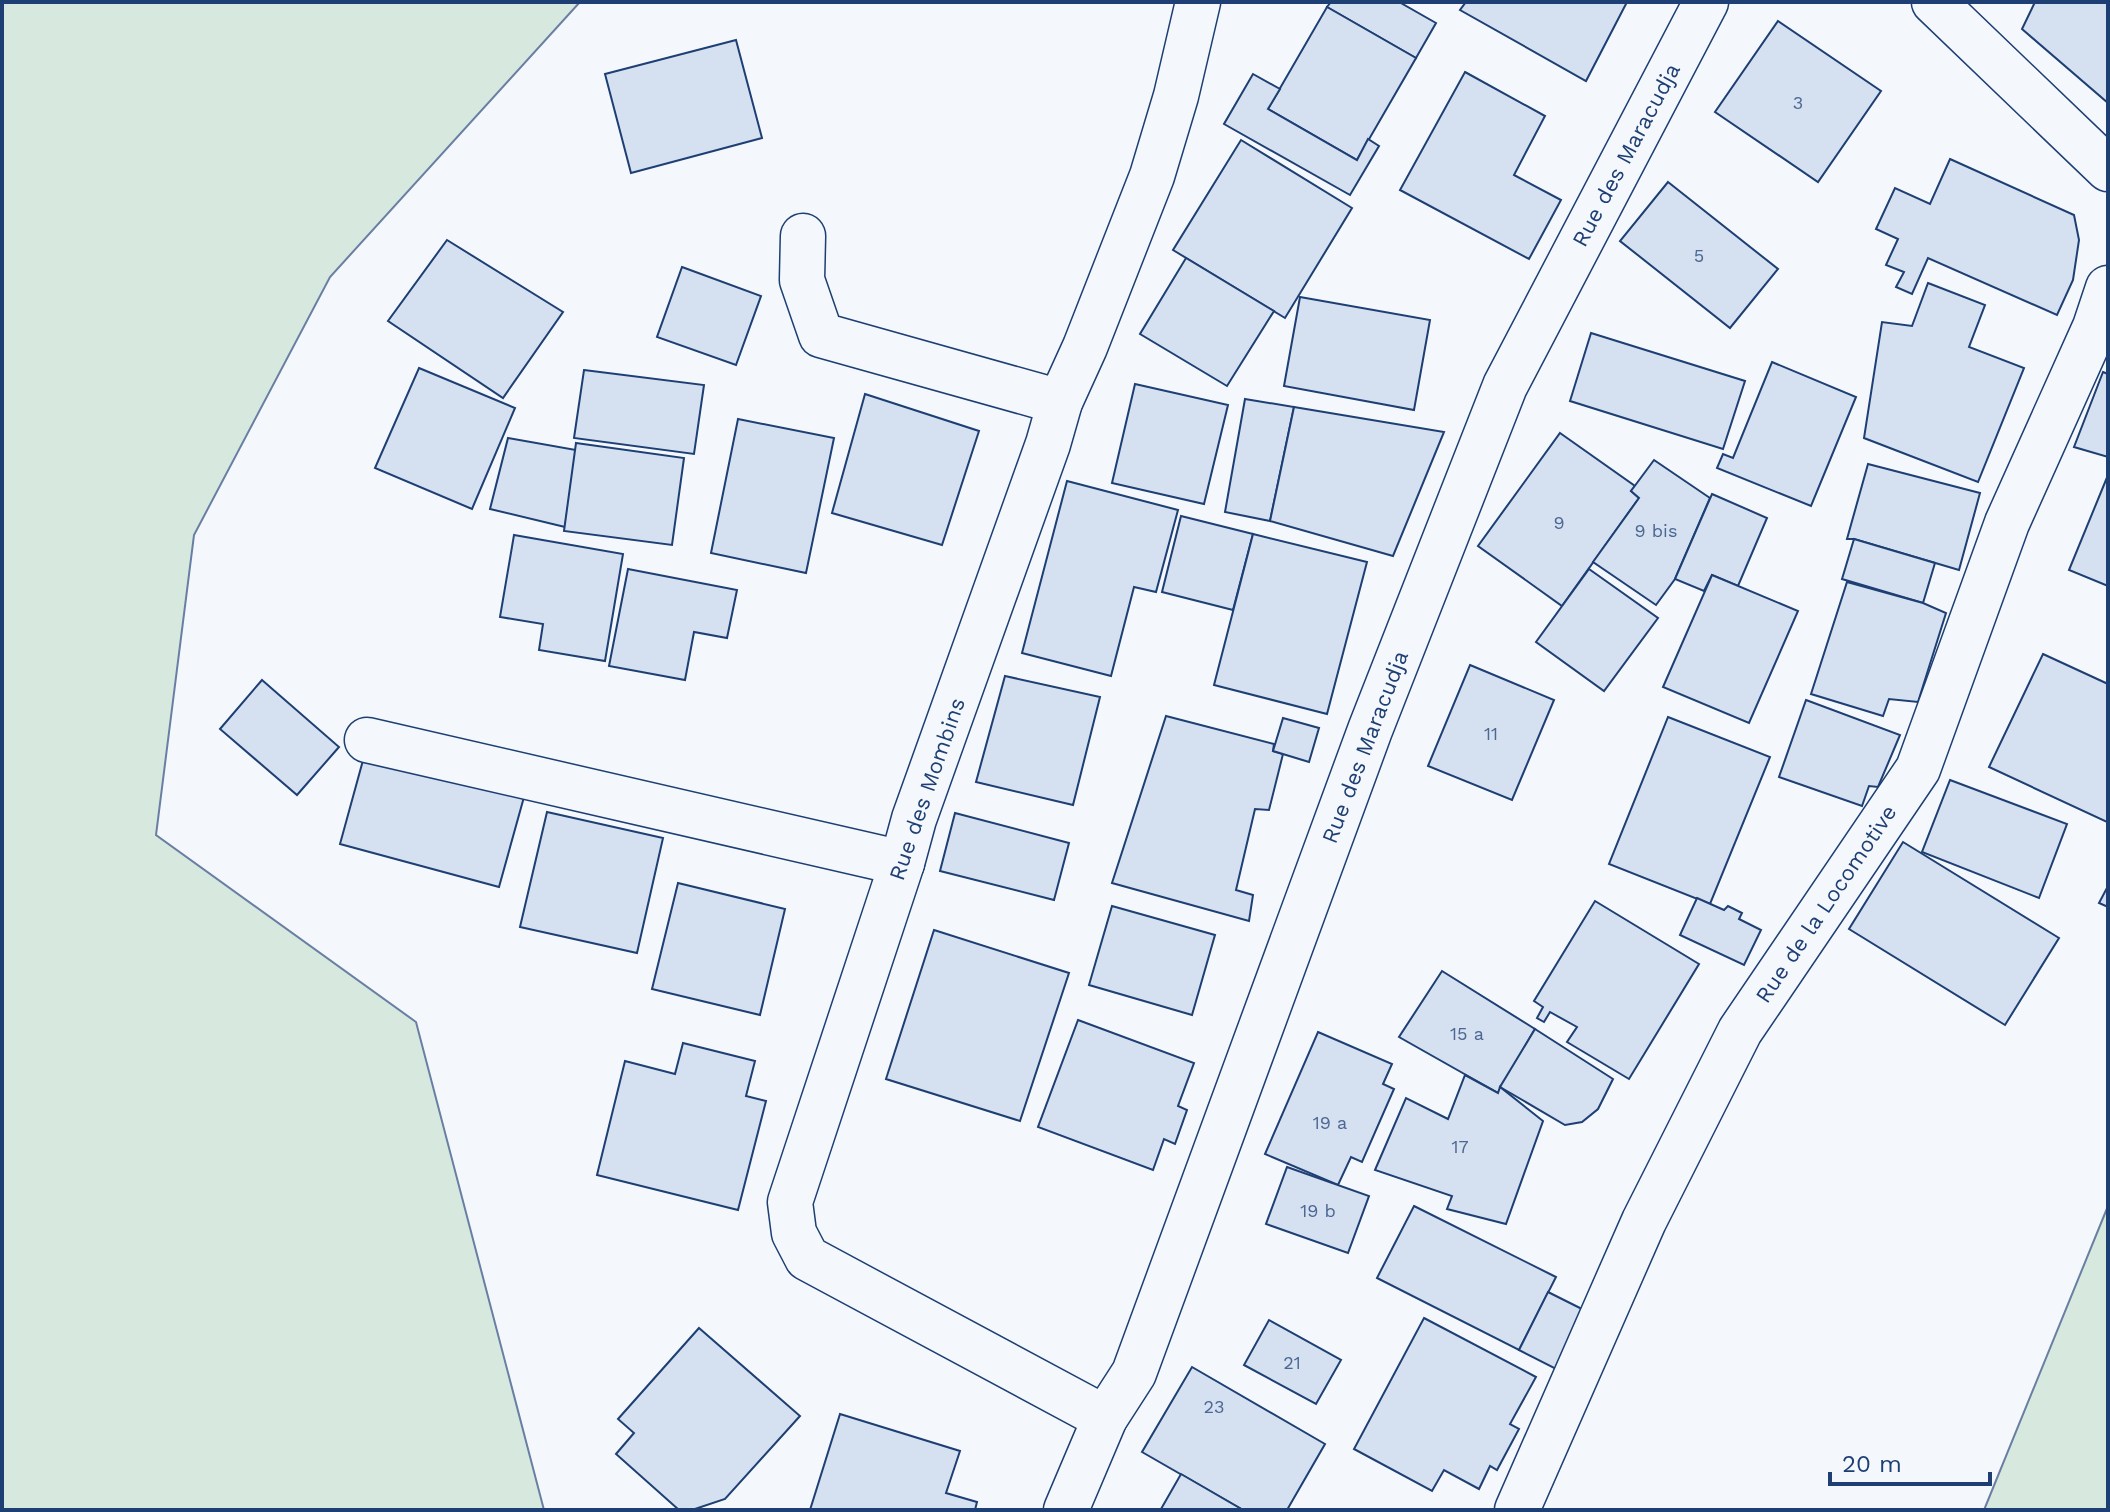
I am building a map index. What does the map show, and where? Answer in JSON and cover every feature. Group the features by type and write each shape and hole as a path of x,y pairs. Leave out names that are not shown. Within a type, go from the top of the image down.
{"street":[{"name":"Rue des Mombins","path":"1105,1418 807,1258 794,1233 790,1202 914,819 1043,459 1060,402 1085,347 1152,176 1176,96 1198,2"},
{"name":"Rue des Maracudja","path":"1066,1510 1105,1418 1134,1373 1370,730 1505,386 1706,2"},
{"path":"1934,2 2108,169"},
{"path":"803,236 802,280 821,335 1060,402"},
{"name":"Rue de la Locomotive","path":"1517,1510 1644,1221 1740,1031 1918,769 2007,523 2095,327 2108,288"},
{"path":"367,740 902,863"}],"shaded area":[{"path":"2,2 580,2 330,277 194,535 156,835 416,1022 544,1510 2,1510"},
{"path":"2108,1206 2108,1510 1984,1510"}],"building":[{"path":"1331,2 1399,2 1436,23 1416,58 1327,7"},
{"path":"1466,2 1627,2 1586,81 1460,10"},
{"path":"2035,2 2108,2 2108,103 2022,29"},
{"path":"1327,7 1416,58 1357,160 1268,109"},
{"path":"1778,21 1881,91 1818,182 1715,112"},
{"path":"736,40 762,138 631,173 605,74"},
{"path":"1465,72 1545,116 1514,175 1561,200 1529,259 1400,190"},
{"path":"1253,74 1280,89 1268,109 1357,160 1368,139 1379,146 1350,195 1224,124"},
{"path":"1241,140 1352,208 1285,318 1173,250"},
{"path":"1950,159 2074,215 2079,240 2073,280 2057,315 1928,258 1912,294 1896,287 1904,272 1886,265 1898,239 1876,229 1895,188 1930,204"},
{"path":"1668,182 1778,269 1730,328 1620,241"},
{"path":"447,240 563,312 503,398 388,321"},
{"path":"1186,258 1274,311 1227,386 1140,334"},
{"path":"682,267 761,296 736,365 657,337"},
{"path":"1928,283 1985,305 1969,347 2024,368 1978,482 1864,438 1882,322 1912,326"},
{"path":"1300,297 1430,320 1414,410 1284,386"},
{"path":"1591,333 1745,381 1723,449 1570,401"},
{"path":"1772,362 1856,397 1811,506 1717,468 1723,454 1733,458"},
{"path":"419,368 515,408 472,509 375,468"},
{"path":"584,370 704,385 694,454 574,438"},
{"path":"2103,372 2108,374 2108,457 2074,447"},
{"path":"1135,384 1228,405 1204,504 1112,483"},
{"path":"865,394 979,431 942,545 832,513"},
{"path":"1245,399 1294,407 1270,521 1225,512"},
{"path":"1294,407 1444,432 1393,556 1270,521"},
{"path":"738,419 834,438 806,573 711,553"},
{"path":"1560,433 1635,486 1631,491 1639,498 1562,606 1478,546"},
{"path":"508,438 576,450 565,527 490,509"},
{"path":"576,443 684,458 672,545 564,531"},
{"path":"1654,460 1710,498 1675,579 1656,605 1593,562 1639,498 1631,491"},
{"path":"1868,464 1980,493 1959,570 1847,539"},
{"path":"2108,475 2108,586 2069,570"},
{"path":"1067,481 1178,510 1156,592 1134,587 1111,676 1022,653"},
{"path":"1712,494 1767,518 1738,586 1712,575 1704,591 1675,579"},
{"path":"1181,516 1253,534 1233,610 1162,592"},
{"path":"1253,534 1367,562 1327,714 1214,685"},
{"path":"514,535 623,554 605,661 539,650 543,624 500,617"},
{"path":"1854,539 1935,563 1923,603 1842,579"},
{"path":"628,569 737,590 727,638 694,632 685,680 609,666"},
{"path":"1589,569 1658,618 1604,691 1536,642"},
{"path":"1712,575 1798,611 1749,723 1663,687"},
{"path":"1847,582 1923,603 1946,613 1918,702 1889,699 1883,716 1811,694"},
{"path":"2043,654 2108,684 2107,822 1989,767"},
{"path":"1470,665 1554,700 1512,800 1428,766"},
{"path":"1005,676 1100,697 1073,805 976,782"},
{"path":"262,680 339,747 297,795 220,729"},
{"path":"1806,700 1900,735 1878,787 1869,786 1862,806 1779,777"},
{"path":"1166,716 1274,744 1273,751 1283,754 1269,810 1255,809 1236,890 1253,895 1249,921 1112,883"},
{"path":"1668,717 1770,757 1710,904 1609,864"},
{"path":"1283,718 1319,728 1309,762 1273,751"},
{"path":"365,753 524,797 499,887 340,844"},
{"path":"1950,780 2067,824 2039,898 1922,852"},
{"path":"547,812 663,838 637,953 520,927"},
{"path":"955,813 1069,843 1054,900 940,871"},
{"path":"1903,842 2059,938 2005,1025 1849,929"},
{"path":"678,883 785,909 760,1015 652,989"},
{"path":"2108,886 2108,907 2099,903"},
{"path":"1697,898 1724,910 1728,906 1742,913 1739,919 1761,930 1744,965 1680,935"},
{"path":"1595,901 1699,964 1629,1079 1567,1042 1577,1027 1550,1012 1544,1022 1537,1018 1543,1007 1534,1001"},
{"path":"1112,906 1215,935 1192,1015 1089,985"},
{"path":"934,930 1069,973 1020,1121 886,1079"},
{"path":"1442,971 1535,1029 1498,1093 1399,1037"},
{"path":"1078,1020 1194,1063 1178,1106 1187,1110 1175,1144 1164,1139 1153,1170 1038,1127"},
{"path":"1535,1029 1613,1079 1598,1109 1582,1122 1565,1125 1500,1087"},
{"path":"1318,1032 1392,1064 1383,1084 1394,1089 1362,1162 1351,1157 1338,1185 1265,1154"},
{"path":"683,1043 755,1061 746,1096 766,1101 738,1210 597,1175 625,1061 675,1074"},
{"path":"1465,1075 1498,1093 1500,1087 1543,1121 1506,1224 1447,1209 1452,1196 1375,1170 1406,1098 1448,1119"},
{"path":"1287,1167 1369,1196 1348,1253 1266,1224"},
{"path":"1414,1206 1556,1277 1519,1350 1377,1278"},
{"path":"1548,1292 1588,1312 1558,1370 1519,1350"},
{"path":"1424,1318 1536,1377 1510,1424 1519,1429 1497,1470 1490,1466 1479,1489 1444,1470 1432,1491 1354,1449"},
{"path":"1269,1320 1341,1360 1316,1404 1244,1365"},
{"path":"699,1328 800,1416 725,1499 692,1510 679,1510 616,1454 634,1433 618,1419"},
{"path":"1192,1367 1325,1444 1287,1510 1243,1510 1142,1452"},
{"path":"840,1414 960,1451 946,1493 977,1502 975,1510 810,1510"},
{"path":"1181,1474 1243,1510 1161,1509"}]}
